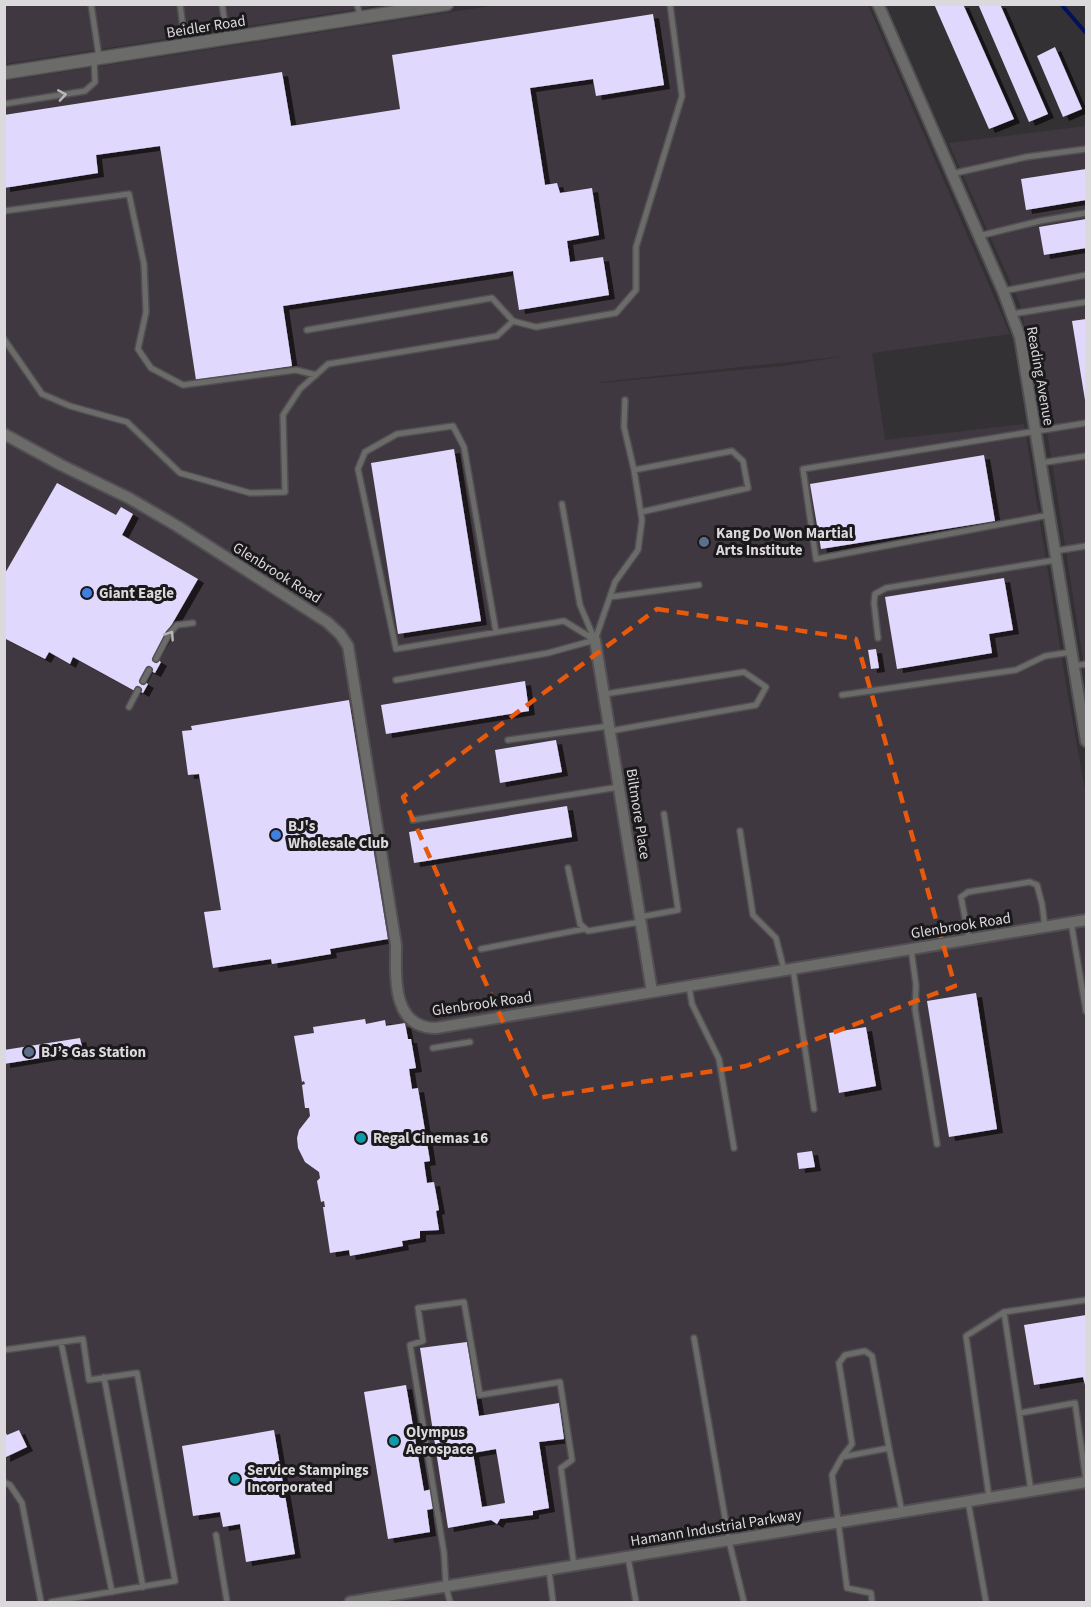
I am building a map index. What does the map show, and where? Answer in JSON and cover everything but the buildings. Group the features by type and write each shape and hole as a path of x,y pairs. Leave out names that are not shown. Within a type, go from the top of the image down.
{"street":[{"name":"Beidler Road","path":"4,73 360,18 393,9 447,4"},
{"name":"Reading Avenue","path":"878,4 1003,291 1020,338 1084,715 1086,741"},
{"name":"Glenbrook Road","path":"4,434 129,498 177,526 327,622 340,634 348,646 396,945 395,982 400,1004 410,1020 423,1026 436,1028 1086,920"},
{"name":"Biltmore Place","path":"595,640 652,992"},
{"name":"Hamann Industrial Parkway","path":"350,1602 1086,1481"}],"lane":[{"path":"4,104 85,91 95,82 97,59 91,4"},
{"path":"180,4 185,45"},
{"path":"222,4 227,39"},
{"path":"357,4 360,18"},
{"path":"307,330 492,298 513,321 536,327 616,313 636,290 636,247 682,96 670,4"},
{"path":"951,174 1026,157 1086,149"},
{"path":"4,212 129,194 144,273 146,312 138,349 151,368 183,385 296,370 316,375"},
{"path":"979,236 1040,221 1086,213"},
{"path":"1003,291 1086,275"},
{"path":"1012,314 1086,302"},
{"path":"4,339 42,394 70,406 127,422 180,473 250,493 285,492 283,415 300,389 328,364 497,336 513,321"},
{"path":"595,640 615,582 638,550 642,520 624,427 625,400"},
{"path":"1049,515 816,560 803,469 1086,423"},
{"path":"496,632 464,447 453,426 397,434 365,452 358,469 396,649 564,621 595,640"},
{"path":"634,470 732,451 743,460 748,488 641,512"},
{"path":"1040,463 1086,456"},
{"path":"562,504 580,605 595,640"},
{"path":"878,638 875,594 886,588 1056,555 1086,546"},
{"path":"610,597 699,585"},
{"path":"156,659 177,625 185,622 193,623"},
{"path":"396,680 548,653 595,640"},
{"path":"842,695 1016,670 1045,656 1072,652"},
{"path":"1074,666 1086,664"},
{"path":"143,681 149,670"},
{"path":"508,740 609,728 756,705 766,687 744,672 604,694"},
{"path":"129,707 138,690"},
{"path":"413,820 619,787"},
{"path":"481,948 584,929 588,931 678,910 664,814"},
{"path":"740,831 753,915 776,938 789,970 814,1109"},
{"path":"568,868 580,924 584,929"},
{"path":"969,939 961,897 968,892 1030,882 1037,885 1046,927"},
{"path":"1071,922 1086,1011"},
{"path":"911,949 916,984 915,1009 937,1143"},
{"path":"689,986 692,1004 719,1059 734,1148"},
{"path":"433,1048 470,1042"},
{"path":"989,1498 966,1336 1004,1312 1086,1300"},
{"path":"450,1602 410,1345 423,1341 418,1308 464,1302 480,1395 560,1382 572,1460 561,1468 574,1566"},
{"path":"1004,1312 1031,1491"},
{"path":"694,1338 729,1540 744,1602"},
{"path":"4,1350 83,1339 89,1380 137,1373 174,1581 51,1602"},
{"path":"61,1342 112,1592"},
{"path":"872,1602 871,1593 847,1588 837,1523 832,1475 842,1456 852,1444 839,1363 845,1355 865,1351 872,1356 902,1512"},
{"path":"104,1377 143,1587"},
{"path":"1020,1413 1075,1403 1086,1481"},
{"path":"842,1456 889,1448"},
{"path":"4,1482 10,1485 22,1503 41,1602"},
{"path":"968,1501 986,1602"},
{"path":"216,1535 227,1602"},
{"path":"628,1557 636,1602"},
{"path":"549,1570 554,1602"}],"highlighted area":[{"path":"657,609 856,639 955,986 746,1066 537,1098 403,797"}],"shaded area":[{"path":"5,5 383,5 5,64"},
{"path":"497,5 868,5 1010,334 872,353 885,440 1024,424 1086,796 1086,1602 5,1602 5,81","holes":["845,356 784,366 600,383"]},
{"path":"1086,126 1086,679 1049,443 1020,304 949,143"}],"waterway":[{"path":"1061,4 1086,33"}],"place":[{"name":"Kang Do Won Martial Arts Institute","path":"704,542"},
{"name":"Giant Eagle","path":"87,593"},
{"name":"BJ's Wholesale Club","path":"276,835"},
{"name":"BJ’s Gas Station","path":"29,1052"},
{"name":"Regal Cinemas 16","path":"361,1138"},
{"name":"Olympus Aerospace","path":"394,1441"},
{"name":"Service Stampings Incorporated","path":"235,1479"}]}
